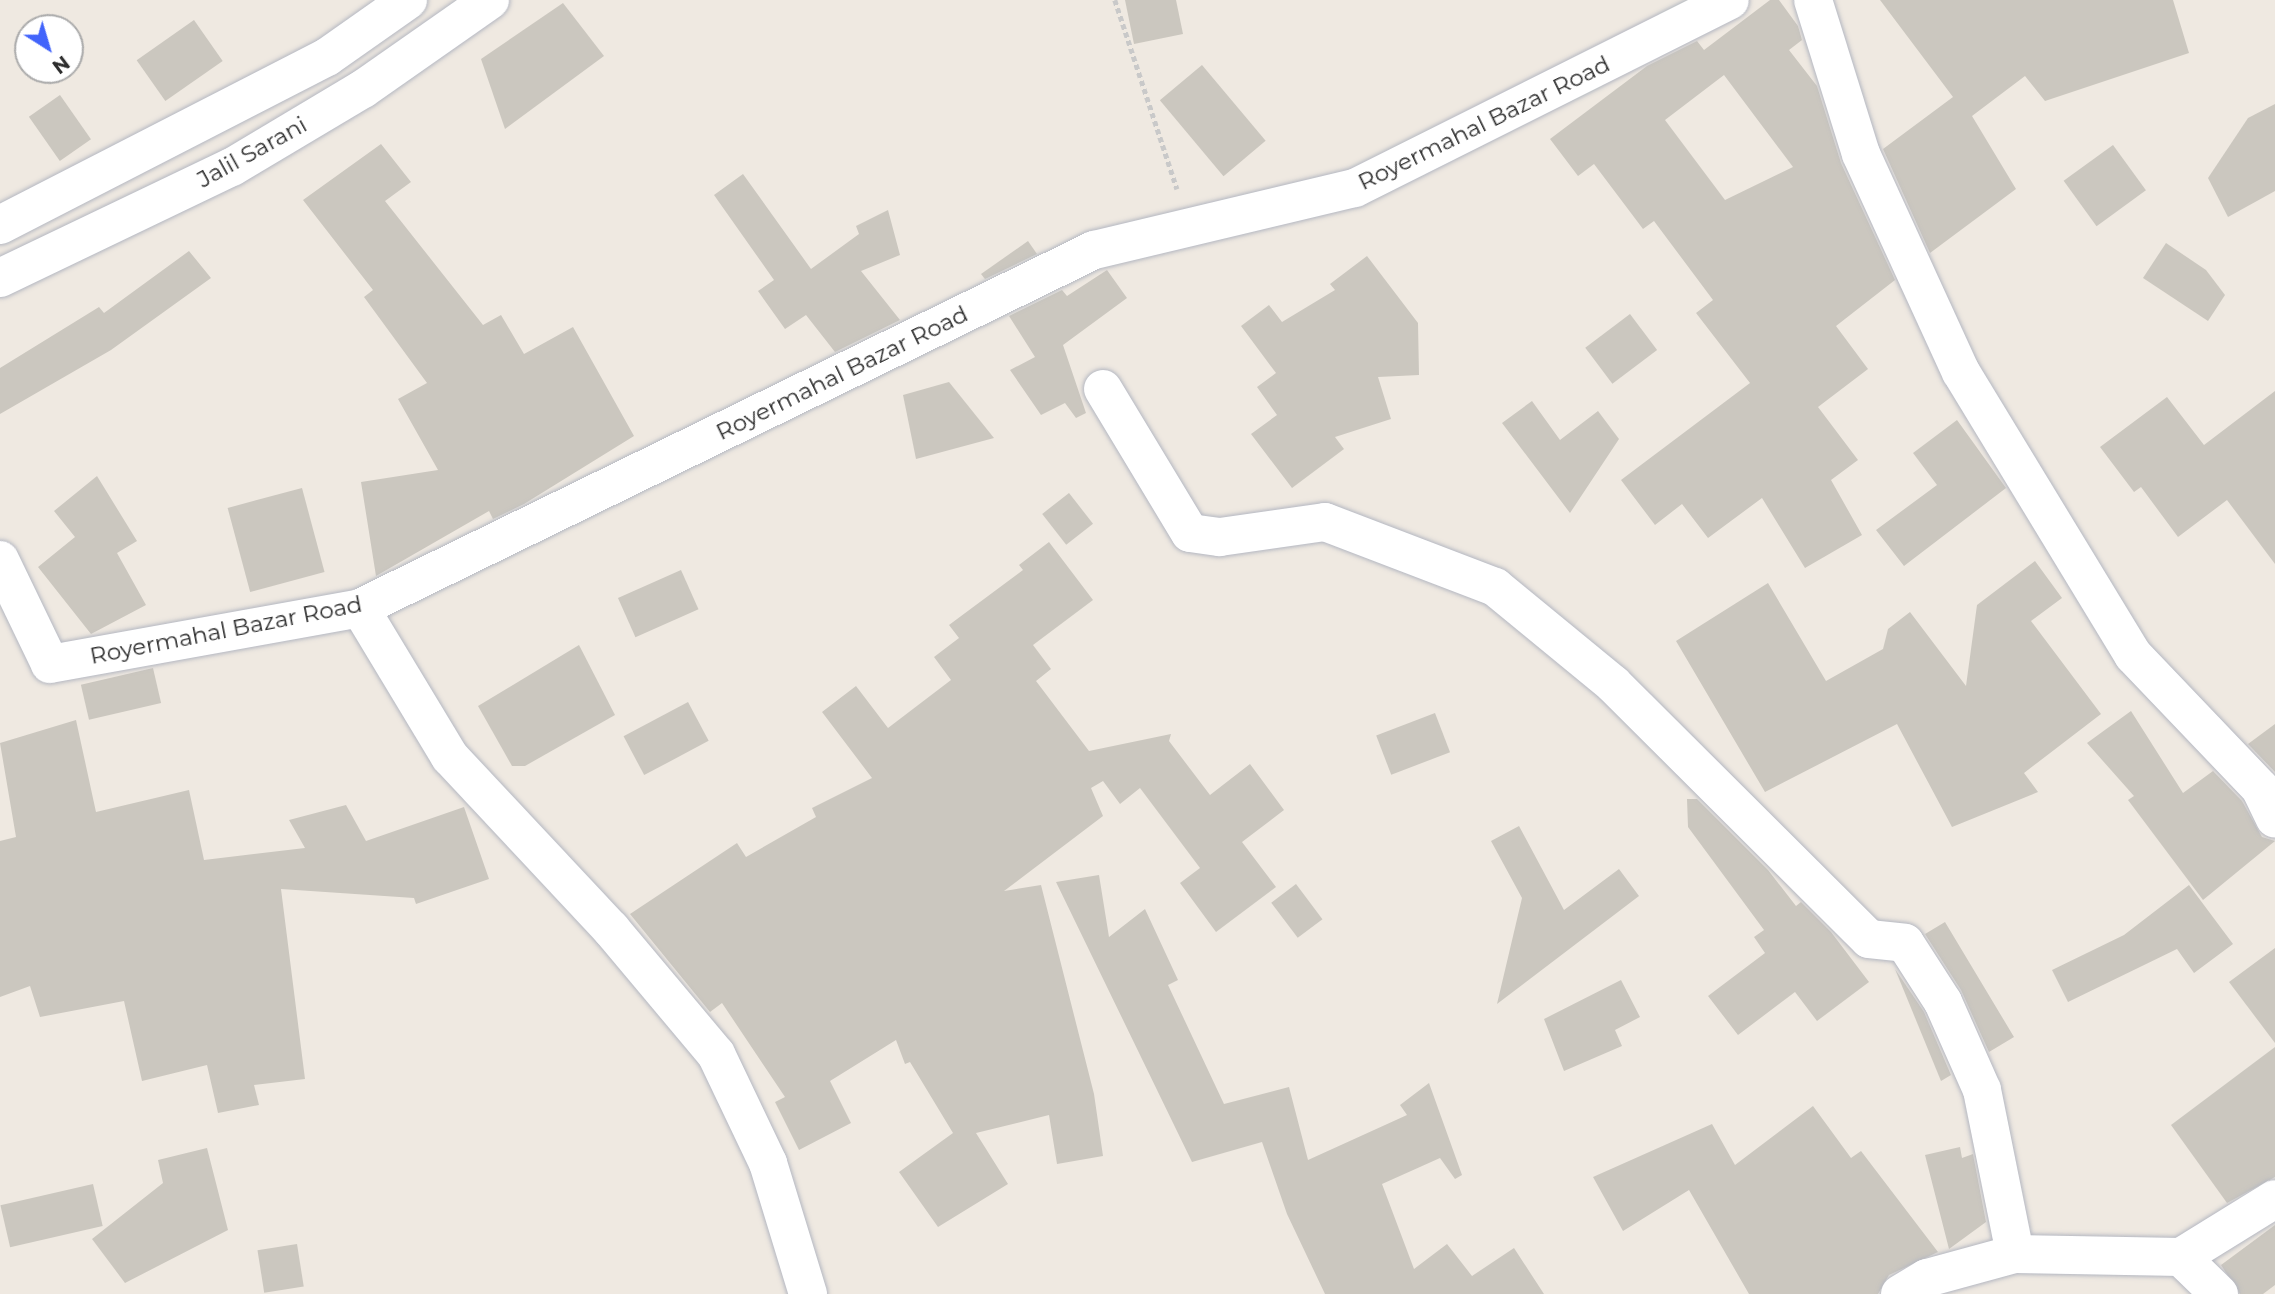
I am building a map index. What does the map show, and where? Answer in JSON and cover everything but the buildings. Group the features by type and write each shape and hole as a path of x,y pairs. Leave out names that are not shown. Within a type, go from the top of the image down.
{"street":[{"name":"Jalil Sarani","path":"0,225 327,57 408,0"},
{"name":"Jalil Sarani","path":"0,278 232,167 363,89 490,0"},
{"name":"Royermahal Bazar Road","path":"0,560 50,664 360,608 1094,250 1356,188 1730,0"},
{"path":"1813,0 1861,154 1961,372 2133,655 2260,788 2275,819"},
{"path":"1104,389 1190,533 1220,537 1325,522 1496,587 1613,684 1869,939 1905,943 1943,1002 1982,1090 2015,1254"},
{"path":"360,608 450,757 611,929 716,1054 768,1163 808,1294"},
{"path":"1900,1294 1927,1278 2015,1254 2181,1257 2275,1199"},
{"path":"2181,1257 2219,1294"}],"path":[{"path":"1115,0 1190,227"}]}
